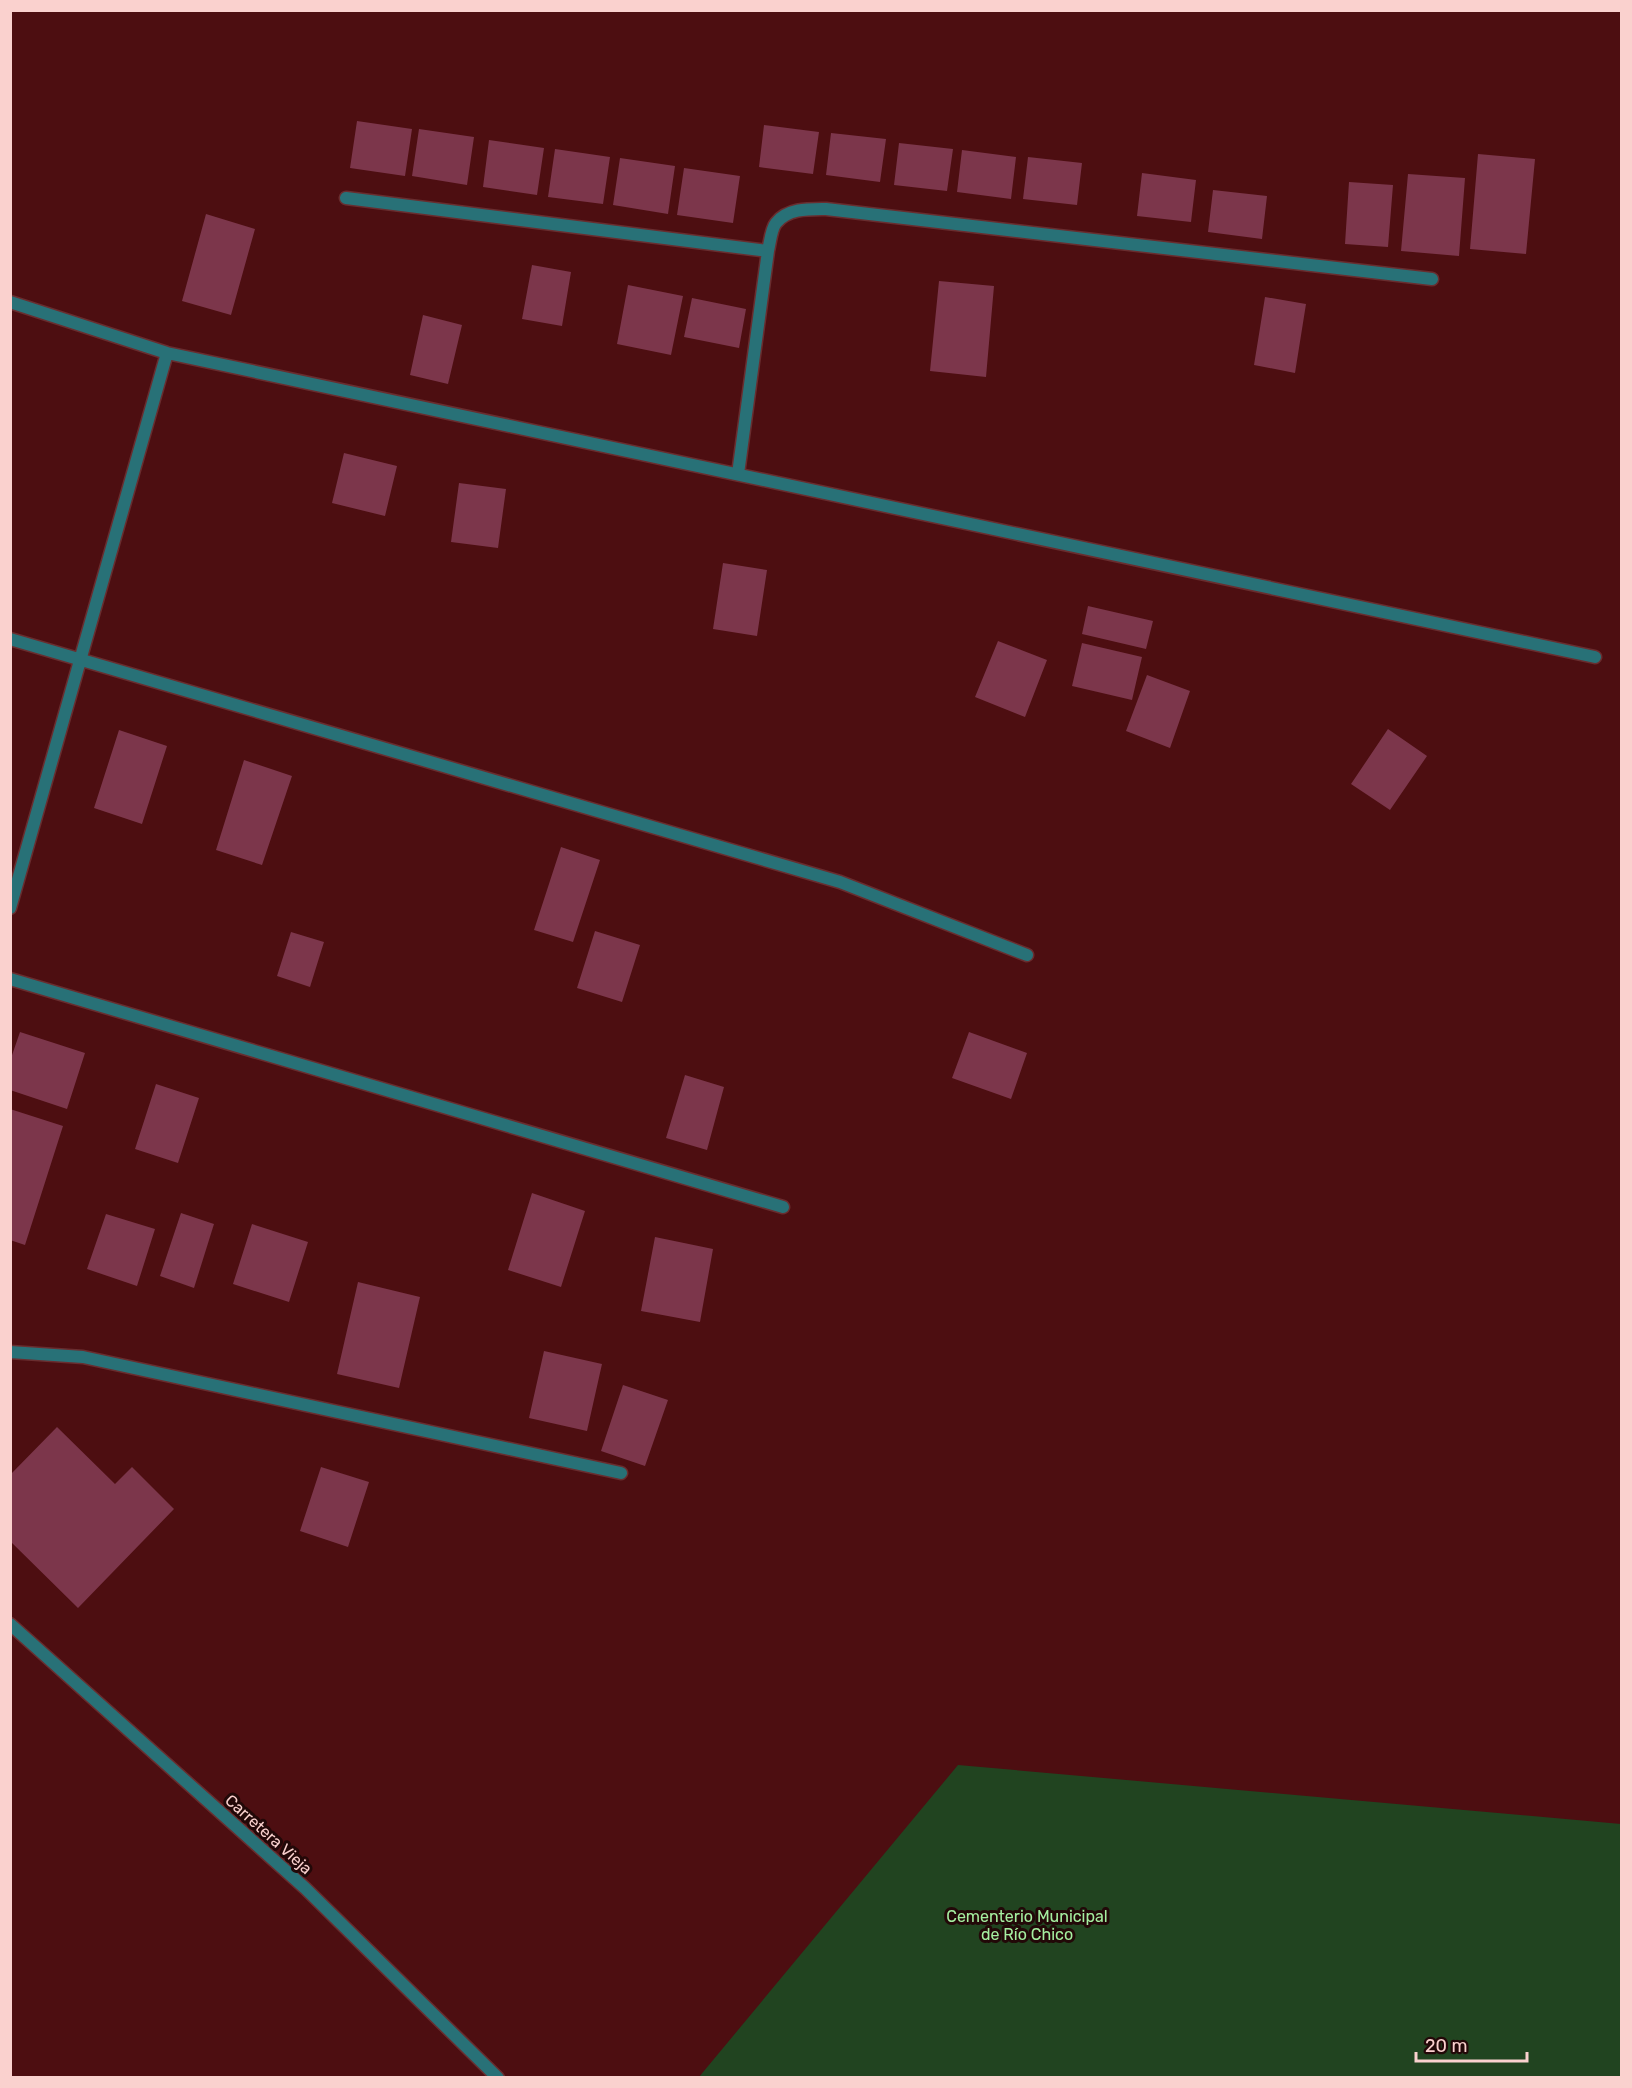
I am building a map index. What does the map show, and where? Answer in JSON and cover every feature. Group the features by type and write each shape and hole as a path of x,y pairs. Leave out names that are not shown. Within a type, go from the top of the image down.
{"street":[{"path":"346,198 768,251"},
{"path":"738,474 768,251 775,224 787,214 805,209 826,208 1432,279"},
{"path":"10,302 167,353 1595,657"},
{"path":"10,908 167,353"},
{"path":"10,639 840,882 1027,955"},
{"path":"10,979 783,1207"},
{"path":"10,1352 83,1357 621,1473"},
{"name":"Carretera Vieja","path":"10,1624 305,1888 498,2078"}],"green space":[{"name":"Cementerio Municipal de Río Chico","path":"958,1765 1621,1824 1621,2077 699,2077"}],"building":[{"path":"357,121 412,129 405,176 350,168"},
{"path":"764,125 819,132 813,174 759,167"},
{"path":"419,129 474,137 467,185 412,176"},
{"path":"831,133 886,139 880,182 826,175"},
{"path":"489,140 544,148 537,195 483,187"},
{"path":"899,143 953,149 947,191 894,185"},
{"path":"555,149 610,157 603,204 548,197"},
{"path":"962,150 1016,157 1011,199 957,192"},
{"path":"1478,154 1535,159 1526,254 1470,249"},
{"path":"1028,157 1082,163 1077,205 1023,199"},
{"path":"620,158 675,166 668,214 613,205"},
{"path":"684,168 740,176 733,223 677,215"},
{"path":"1142,173 1196,180 1191,222 1137,216"},
{"path":"1408,174 1465,178 1459,256 1401,251"},
{"path":"1349,182 1393,185 1388,247 1345,244"},
{"path":"1213,190 1267,196 1262,239 1208,232"},
{"path":"206,214 255,229 231,315 182,301"},
{"path":"532,265 571,272 562,326 522,319"},
{"path":"939,281 994,286 986,377 930,371"},
{"path":"628,285 683,296 671,355 617,344"},
{"path":"1265,297 1306,304 1295,373 1254,365"},
{"path":"692,298 746,309 739,348 684,337"},
{"path":"423,315 462,325 448,384 410,375"},
{"path":"344,453 397,466 385,516 332,503"},
{"path":"459,483 506,489 498,548 451,542"},
{"path":"723,563 767,570 757,636 713,629"},
{"path":"1088,606 1153,621 1146,649 1082,634"},
{"path":"998,641 1047,660 1025,717 975,697"},
{"path":"1082,643 1142,657 1132,700 1072,686"},
{"path":"1147,675 1190,691 1170,748 1126,731"},
{"path":"1388,729 1427,756 1390,810 1351,784"},
{"path":"119,730 167,746 142,824 94,808"},
{"path":"244,760 292,776 262,865 216,850"},
{"path":"561,847 600,860 573,942 534,930"},
{"path":"595,931 640,945 622,1002 577,988"},
{"path":"291,932 324,942 310,987 277,976"},
{"path":"20,1032 85,1053 67,1109 10,1090 10,1061"},
{"path":"969,1032 1027,1053 1011,1099 952,1078"},
{"path":"685,1075 724,1087 707,1150 666,1138"},
{"path":"156,1084 199,1098 178,1163 135,1149"},
{"path":"10,1109 63,1126 25,1245 10,1240"},
{"path":"532,1193 585,1211 561,1287 508,1270"},
{"path":"181,1213 214,1224 194,1288 160,1276"},
{"path":"106,1214 155,1229 137,1286 87,1269"},
{"path":"252,1224 308,1242 289,1302 233,1284"},
{"path":"655,1237 713,1249 700,1322 641,1311"},
{"path":"358,1282 420,1297 399,1388 337,1374"},
{"path":"544,1351 602,1364 587,1431 529,1418"},
{"path":"623,1385 668,1400 645,1466 601,1451"},
{"path":"57,1427 115,1484 132,1467 174,1509 78,1608 10,1541 10,1475"},
{"path":"321,1467 369,1482 348,1547 300,1531"}]}
